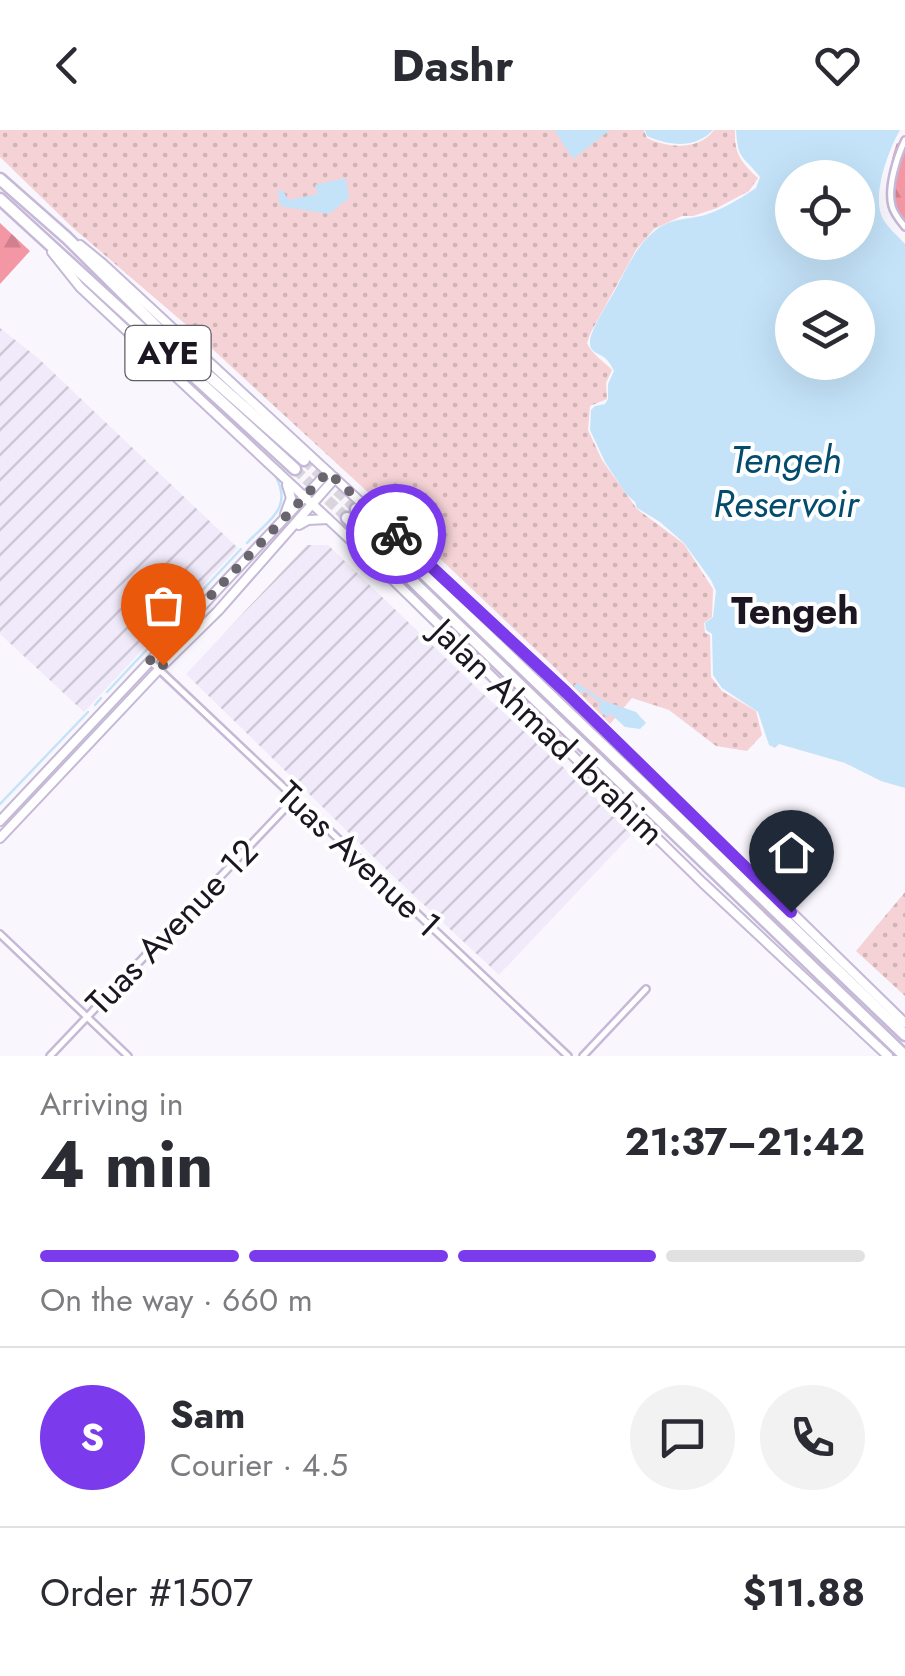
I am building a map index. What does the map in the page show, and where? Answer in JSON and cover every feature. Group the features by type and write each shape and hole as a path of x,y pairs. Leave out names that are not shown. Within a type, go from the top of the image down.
{"highway":[{"name":"AYE","path":"0,178 300,464 0,200"},
{"path":"905,1035 352,513 905,1056"}],"main road":[{"name":"Jalan Ahmad Ibrahim","path":"41,238 80,287 888,1056"},
{"name":"Jalan Ahmad Ibrahim","path":"67,238 102,263 567,693 905,1023"},
{"path":"0,820 332,475"},
{"path":"279,526 291,498 282,477"},
{"path":"0,838 218,611 288,533 308,501"},
{"path":"288,533 304,521 328,519"}],"street":[{"path":"905,140 897,156 891,193 892,205 905,228"},
{"name":"Tuas Avenue 1","path":"150,660 568,1056"},
{"name":"Tuas Avenue 12","path":"50,1056 295,798"},
{"path":"0,934 128,1056"},
{"path":"583,1056 646,989"},
{"path":"874,1043 874,1056"}],"shaded area":[{"path":"0,130 644,130 647,138 683,146 700,142 714,130 735,130 740,157 758,178 749,191 717,208 682,216 654,229 636,250 587,343 612,370 606,383 607,399 590,406 588,430 602,460 637,509 684,544 713,589 712,617 704,623 705,633 710,635 711,677 722,691 756,711 762,735 747,751 716,746 669,710 632,698 610,724 433,552 184,323 72,227 0,157"},
{"path":"0,328 38,358 238,548 84,712 0,634"},
{"path":"307,545 328,545 634,832 499,975 186,674"},
{"path":"905,892 905,996 856,951"}],"green space":[{"path":"897,143 905,148 905,222 890,184"},
{"path":"0,223 30,251 0,284"}],"water":[{"path":"557,130 610,130 573,159"},
{"path":"645,130 713,130 690,143 673,144 647,136"},
{"name":"Tengeh Reservoir","path":"736,130 900,130 886,162 879,199 883,219 905,244 905,788 845,763 779,744 775,748 769,745 758,712 722,688 713,675 712,634 705,623 713,617 716,591 711,580 684,543 637,508 605,462 590,430 591,410 608,399 608,384 614,371 590,346 599,318 637,251 656,230 668,223 714,212 756,188 760,177 738,147"},
{"path":"346,178 349,198 329,214 280,206 278,191 283,190 288,200 318,194 315,185"},
{"path":"577,683 604,701 636,712 646,723 640,729 625,727 611,714 606,717 598,708 601,703 584,691 581,693 574,686"}],"waterway":[{"path":"247,543 279,507 281,490 277,479"},
{"path":"107,692 241,549"},
{"path":"95,705 101,698"},
{"path":"0,804 88,712"}],"tunnel":[{"path":"304,460 356,509"},
{"path":"295,469 347,518"}],"way so far":[{"path":"163,665 160,669 150,660 328,472 396,534"}],"district":[{"name":"Tengeh","path":"795,611"}],"route":[{"path":"396,534 567,693 791,912"}]}
